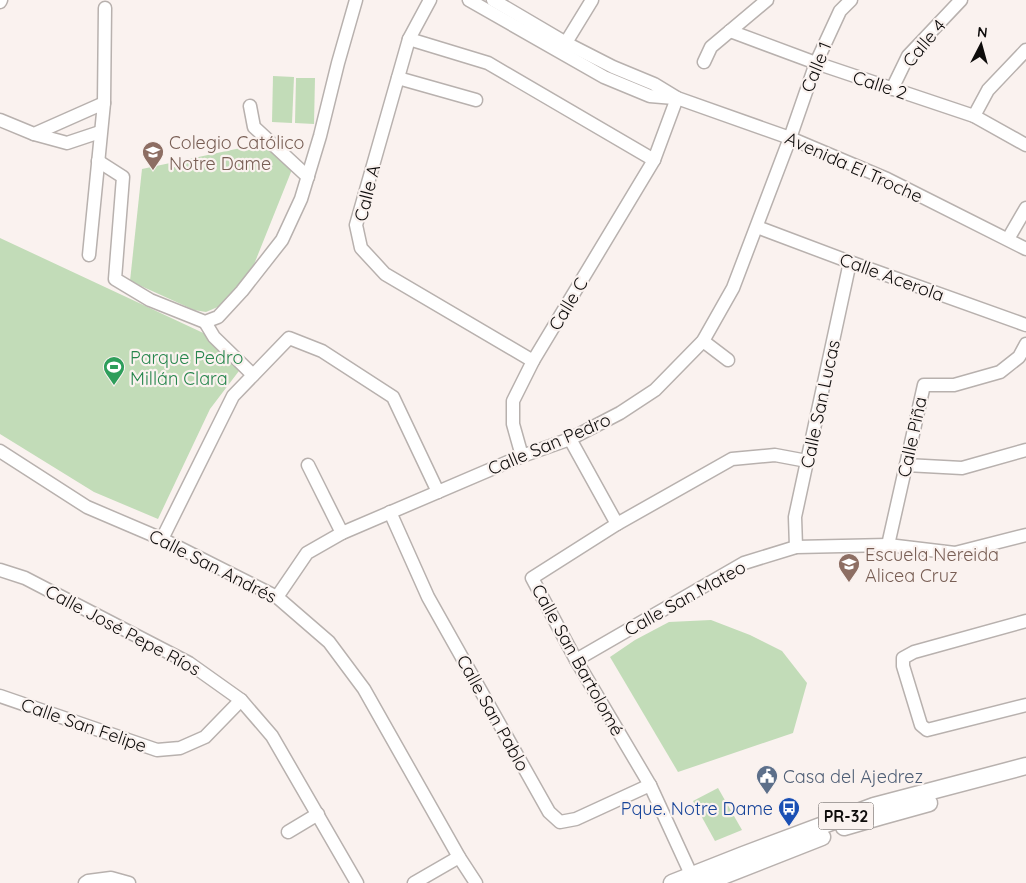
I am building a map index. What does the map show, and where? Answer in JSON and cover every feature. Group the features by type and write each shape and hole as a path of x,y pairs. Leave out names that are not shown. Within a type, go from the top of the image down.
{"main road":[{"name":"PR-32","path":"672,883 697,880 874,806 903,804 1024,773"}],"street":[{"path":"205,322 218,317 242,291 282,240 301,200 356,0"},
{"name":"Calle A","path":"430,0 410,39 356,226 361,248 385,274 533,362"},
{"name":"Avenida El Troche","path":"469,0 491,3 563,48 604,77 650,96 677,98 790,138 887,179 1026,249"},
{"path":"563,48 592,0"},
{"path":"704,62 711,48 767,0"},
{"name":"Calle 1","path":"790,138 816,63 840,11 851,0"},
{"name":"Calle 4","path":"892,89 908,56 961,0"},
{"path":"89,255 104,103 104,8"},
{"name":"Calle 2","path":"730,31 816,63 974,116 1026,144"},
{"path":"410,39 488,63 654,160"},
{"path":"974,116 988,90 1026,50"},
{"path":"398,78 476,100"},
{"name":"Calle C","path":"522,456 513,424 513,401 533,362 654,160 677,98"},
{"path":"34,134 104,103"},
{"path":"250,106 254,127 308,177"},
{"path":"0,120 34,134 67,143 100,132"},
{"name":"Calle San Pedro","path":"277,597 307,553 342,533 522,456 570,439 620,413 655,390 702,341 734,288 790,138"},
{"path":"98,161 123,177 115,280 150,300 205,322 214,337 253,375"},
{"path":"1008,239 1026,208"},
{"name":"Calle Acerola","path":"758,227 1026,325"},
{"name":"Calle San Lucas","path":"796,546 795,517 850,262"},
{"path":"162,539 233,396 289,338 322,351 393,397 438,492"},
{"path":"702,341 728,360"},
{"name":"Calle Piña","path":"888,545 924,385 954,385 1000,372 1020,357 1026,344"},
{"path":"570,439 617,524"},
{"path":"906,465 962,468 1026,450"},
{"name":"Calle San Andrés","path":"0,451 87,507 162,539 277,597 329,642 364,689 476,883"},
{"name":"Calle San Bartolomé","path":"697,880 650,785 576,660 532,578 617,524 732,459 775,455 807,461"},
{"path":"308,465 342,533"},
{"name":"Calle San Pablo","path":"390,512 428,597 549,812 560,822 576,819 650,785"},
{"name":"Calle San Mateo","path":"576,660 744,563 796,546 888,545 955,553 1026,535"},
{"name":"Calle José Pepe Ríos","path":"0,570 25,578 189,663 241,700 272,736 357,883"},
{"path":"1026,621 914,652 903,658 903,666 921,725 927,730 1026,705"},
{"name":"Calle San Felipe","path":"0,696 156,750 180,748 205,737 241,700"},
{"path":"288,832 318,814"},
{"path":"414,883 460,857"},
{"path":"85,883 111,878 129,883"}],"green space":[{"path":"273,76 294,77 292,123 272,122"},
{"path":"296,78 315,78 314,124 295,123"},
{"path":"264,143 293,167 249,277 220,306 206,312 194,310 130,281 142,169"},
{"name":"Parque Pedro Millán Clara","path":"0,238 214,338 245,363 210,409 158,519 94,492 0,434"},
{"path":"711,620 750,635 782,651 807,683 793,733 678,772 610,657 635,640 669,622"},
{"path":"718,788 742,830 715,841 693,801"}],"place":[{"name":"Colegio Católico Notre Dame","path":"153,171"},
{"name":"Parque Pedro Millán Clara","path":"114,386"},
{"name":"Escuela Nereida Alicea Cruz","path":"849,583"},
{"name":"Casa del Ajedrez","path":"767,795"},
{"name":"Pque. Notre Dame","path":"789,827"}]}
